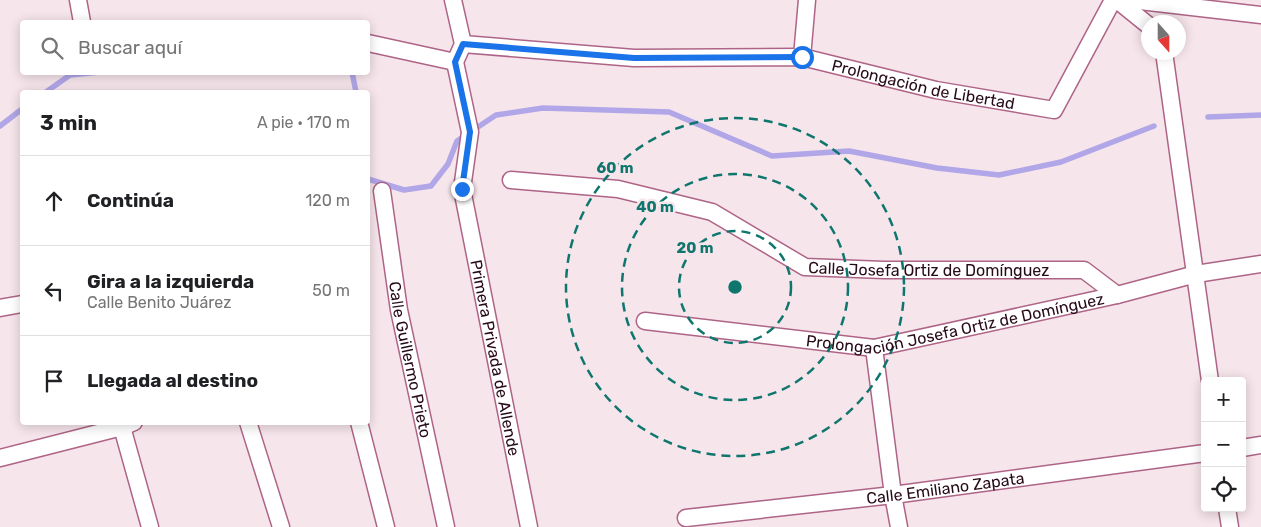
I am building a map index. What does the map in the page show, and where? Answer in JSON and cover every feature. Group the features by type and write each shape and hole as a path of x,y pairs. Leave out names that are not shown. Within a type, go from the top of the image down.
{"street":[{"path":"78,0 82,20"},
{"path":"370,43 455,62 463,44 453,0"},
{"path":"802,57 807,0"},
{"path":"1115,0 1141,20"},
{"name":"Prolongación de Libertad","path":"463,44 634,58 802,57 936,90 1054,110 1115,0"},
{"path":"1131,0 1261,15"},
{"path":"1165,60 1209,377"},
{"name":"Primera Privada de Allende","path":"455,62 470,132 462,189 529,527"},
{"name":"Calle Josefa Ortiz de Domínguez","path":"511,180 618,189 712,212 805,267 884,270 1084,270 1117,295"},
{"name":"Calle Guillermo Prieto","path":"382,191 399,310 446,527"},
{"name":"Prolongación Josefa Ortiz de Domínguez","path":"646,321 874,348 1117,295 1196,274 1261,264"},
{"path":"0,308 20,304"},
{"path":"874,348 893,495 899,527"},
{"path":"0,458 128,425 150,527"},
{"path":"249,425 281,527"},
{"path":"360,425 386,527"},
{"path":"1246,447 1261,445"},
{"name":"Calle Emiliano Zapata","path":"686,518 893,495 1201,454"},
{"path":"1228,512 1230,527"}],"waterway":[{"path":"49,90 70,75"},
{"path":"353,75 356,90"},
{"path":"370,180 404,190 431,186 448,164 457,141 496,115 543,108 669,112 772,156 849,151 937,168 999,175 1061,162 1154,126"},
{"path":"0,126 20,111"},
{"path":"1208,117 1261,115"}],"route":[{"path":"462,189 470,132 455,62 463,44 634,58 802,57"}]}
